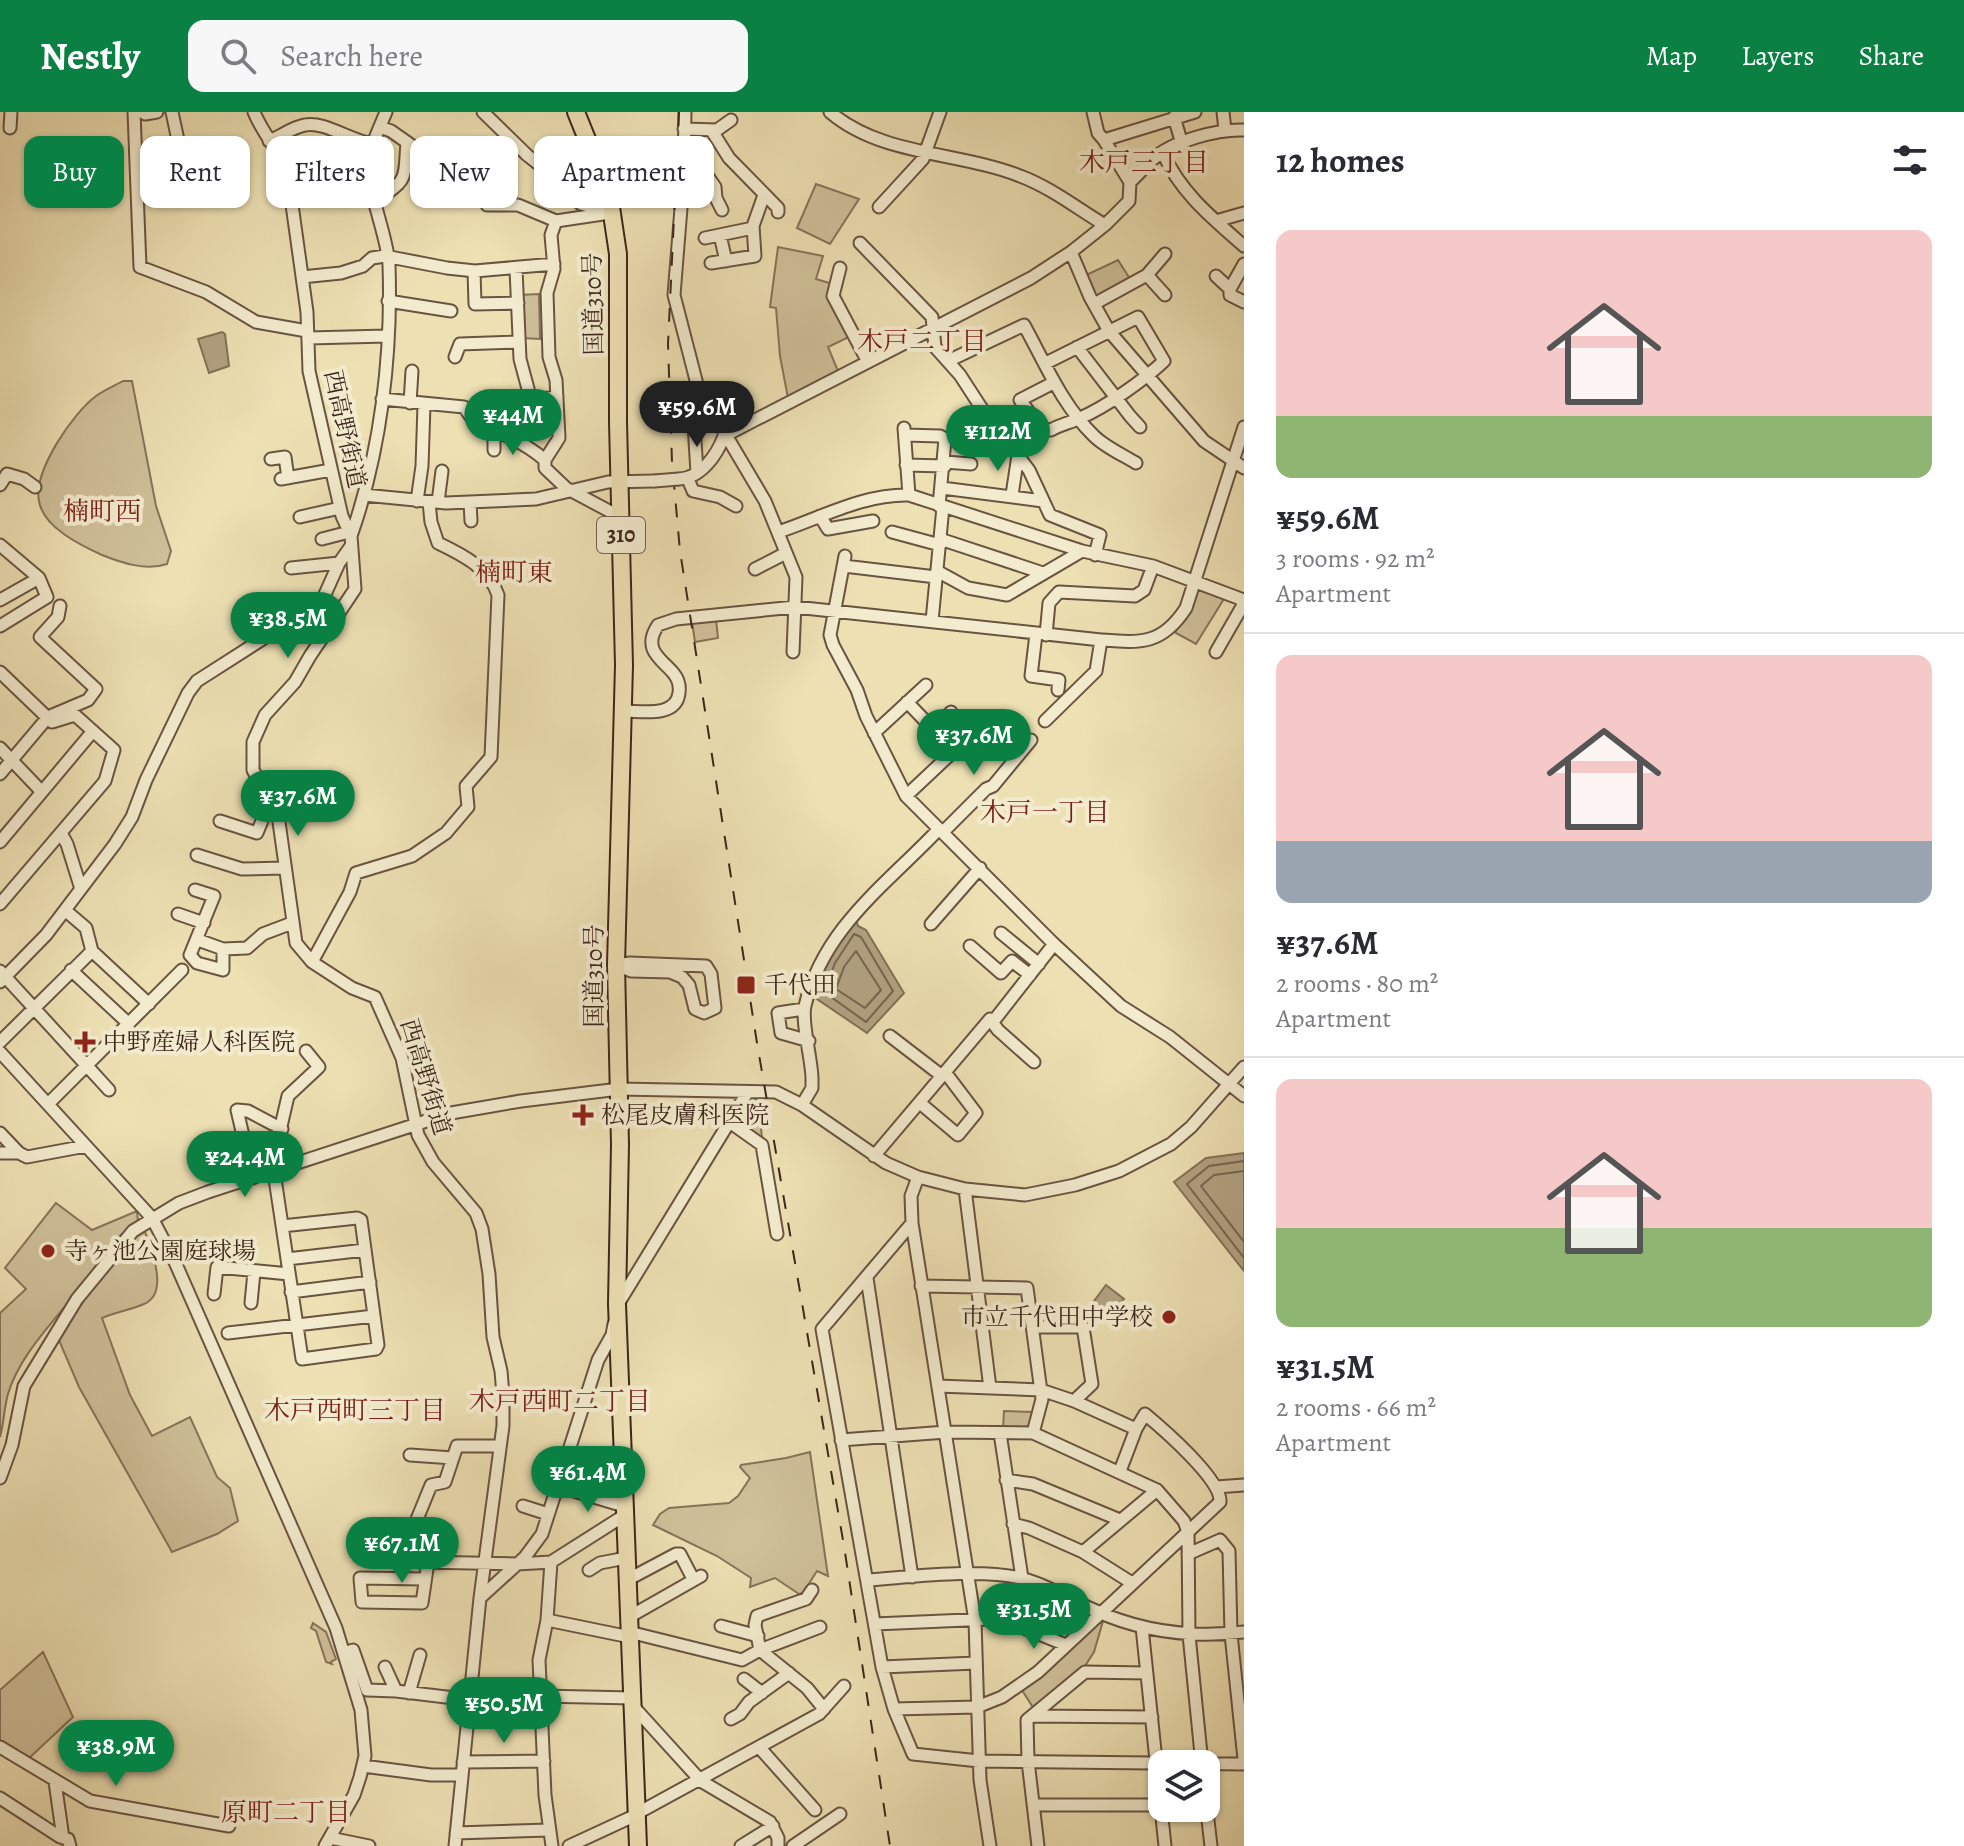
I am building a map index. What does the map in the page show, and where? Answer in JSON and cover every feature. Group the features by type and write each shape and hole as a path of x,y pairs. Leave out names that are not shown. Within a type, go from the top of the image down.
{"highway":[{"name":"国道310号","path":"576,112 609,194 618,254 624,711 616,965 619,1089 617,1304 638,1846"}],"street":[{"path":"10,128 11,112"},
{"path":"134,112 140,267 206,292 256,322 308,334 387,336"},
{"path":"142,112 157,112"},
{"path":"172,112 177,136"},
{"name":"西高野街道","path":"254,112 266,136"},
{"path":"483,112 527,155 561,182 572,197 581,204 611,212"},
{"path":"684,136 685,112"},
{"path":"830,112 854,128 888,141 1019,175 1105,225"},
{"path":"879,207 927,152 940,112"},
{"path":"364,495 428,502 536,499 570,489 688,477 719,449 724,436 1031,278 1105,225 1129,201 1130,182 1098,133 1093,112"},
{"path":"1104,140 1195,112"},
{"path":"1223,112 1225,130"},
{"path":"376,136 386,113"},
{"path":"1174,117 1182,144"},
{"path":"684,129 712,131 731,120"},
{"path":"281,136 309,124 321,125 344,136"},
{"path":"380,127 410,144"},
{"path":"1130,182 1155,157 1182,144 1225,130 1244,130"},
{"path":"712,131 729,158 778,208 778,212"},
{"path":"394,190 400,186 404,174 407,142"},
{"path":"1163,153 1170,169 1190,196 1244,246"},
{"path":"711,263 755,256 753,228 764,195"},
{"path":"714,202 722,210"},
{"path":"518,205 556,221 611,212"},
{"name":"西高野街道","path":"292,208 308,334 309,371 340,508 350,538 355,589 295,682 265,715 253,742 253,770 278,815 296,943 312,962 352,988 375,997 402,1058 415,1124 424,1149 476,1213 482,1229 489,1274 493,1337 503,1395 500,1446 480,1598 455,1846"},
{"path":"109,1090 2,976 66,911 132,817 146,780 188,693 197,681 322,601 350,538 364,495 382,399 389,258 378,208"},
{"path":"681,208 674,295 698,388 724,436 760,491 796,577 793,652"},
{"path":"1216,221 1244,213"},
{"path":"556,221 551,235 554,264 547,293 549,357 556,380 559,438 545,460 545,468 566,488 613,513 620,512"},
{"path":"705,238 753,228"},
{"path":"720,235 726,261"},
{"path":"860,243 932,317 935,347 1036,481 1050,515 1100,535 1095,555"},
{"path":"1071,252 1109,331 1204,441 1244,468"},
{"path":"1094,304 1147,275 1165,254"},
{"path":"302,277 341,273 363,266 372,258 385,256 474,271 554,264"},
{"path":"1244,264 1230,289 1230,295 1244,302"},
{"path":"840,268 833,296 868,362"},
{"path":"516,269 520,359 531,400 557,397"},
{"path":"474,271 475,304 518,303"},
{"path":"1147,275 1165,295"},
{"path":"1216,276 1230,289"},
{"path":"388,301 451,311"},
{"path":"1046,363 1138,317 1164,361 1148,377 1080,418 1051,430 1042,429 1020,400 1053,383"},
{"path":"948,361 1024,325 1046,363 1053,383 1094,437 1136,463"},
{"path":"455,357 460,344 519,342"},
{"path":"1077,347 1140,427"},
{"path":"410,403 412,371"},
{"path":"382,399 464,407 476,424 527,445 545,460"},
{"path":"312,962 350,892 356,873 412,856 446,833 468,807 466,786 491,757 498,595 493,579 463,555 438,543 431,522 422,466 424,405"},
{"path":"716,420 694,424 688,477 693,491 720,497 736,506"},
{"path":"624,711 662,711 676,701 679,692 677,680 652,646 658,625 676,619 795,607 1143,642 1170,629 1186,608 1244,427"},
{"path":"494,430 494,450"},
{"path":"909,495 904,431 940,436 945,439 945,464 932,621"},
{"path":"1012,495 1018,455"},
{"path":"271,459 285,457 284,478 331,470"},
{"path":"906,465 971,464"},
{"path":"428,502 442,471"},
{"path":"0,485 7,474 24,479 35,487"},
{"path":"942,488 1043,501"},
{"path":"778,532 870,499 909,495 1095,555 1153,566 1241,599 1243,605 1216,652"},
{"path":"470,502 471,521"},
{"path":"300,517 340,508"},
{"path":"820,516 828,529 873,521"},
{"path":"892,532 940,542 1043,573"},
{"path":"322,539 350,538"},
{"path":"0,626 47,597 39,578 1,546"},
{"path":"1082,551 1007,595 968,588 937,574 844,561 830,635 906,796 1054,944 1121,1006 1170,1037 1244,1096"},
{"path":"755,569 786,553"},
{"path":"291,568 339,563"},
{"path":"1058,690 1059,680 1027,675 1049,603 1059,592 1135,596 1144,590 1153,566"},
{"path":"0,600 39,578"},
{"path":"0,774 48,717 88,700 96,689 40,637 58,617 60,606"},
{"path":"1045,721 1096,671 1101,640"},
{"path":"0,672 52,722 75,715 114,750 105,781 0,904"},
{"path":"874,733 926,685"},
{"path":"907,702 934,730 951,712"},
{"path":"0,842 93,731"},
{"path":"906,796 973,733"},
{"path":"802,1105 812,1088 804,1009 824,958 841,927 941,830 993,786 1031,740"},
{"path":"0,748 42,792"},
{"path":"220,821 257,833 264,816 274,809"},
{"path":"61,833 81,889"},
{"path":"197,855 240,870 285,868"},
{"path":"931,924 980,868"},
{"path":"195,890 214,896 190,955 197,963 223,970 223,949"},
{"path":"66,911 86,928 92,951 149,1004"},
{"path":"178,914 204,923"},
{"path":"198,940 223,949 247,948 263,934 292,923"},
{"path":"1001,933 1039,964"},
{"path":"992,1023 1054,944"},
{"path":"970,946 1001,973 1012,961 1030,975"},
{"path":"0,1042 92,951"},
{"path":"616,965 706,966 711,974 715,1008 704,1013 695,1009 689,985 677,974 631,971 616,965"},
{"path":"71,970 129,1024"},
{"path":"48,1104 182,970"},
{"path":"804,1009 778,1013 781,1033 809,1041"},
{"path":"874,1156 990,1019 1034,1062"},
{"path":"890,1036 944,1074 976,1113 958,1135 920,1103"},
{"path":"282,1226 357,1218 362,1224 378,1345 376,1349 302,1359 291,1292 273,1161 288,1096 319,1067 306,1051"},
{"path":"0,1052 152,1218 188,1291 336,1628 361,1710 365,1734 363,1766 354,1795 328,1842 369,1846"},
{"path":"0,1478 12,1445 24,1386 30,1372 77,1299 133,1231 179,1203 415,1124 465,1111 619,1089 776,1092 802,1105 874,1156 918,1177 965,1189 1025,1195 1075,1185 1119,1171 1171,1144 1244,1067"},
{"path":"480,1598 535,1545 598,1360 612,1335 617,1304 747,1093"},
{"path":"253,1178 237,1110 248,1111 282,1129"},
{"path":"731,1123 762,1145 777,1234"},
{"path":"0,1133 27,1157 86,1146"},
{"path":"0,1153 19,1153"},
{"path":"918,1177 911,1196 912,1223 975,1619 979,1761 990,1846"},
{"path":"965,1189 990,1388"},
{"path":"912,1223 822,1329 882,1667 894,1709 913,1754 979,1761 1148,1763"},
{"path":"287,1259 365,1250"},
{"path":"214,1294 217,1267 289,1274"},
{"path":"251,1303 254,1272"},
{"path":"867,1278 912,1577"},
{"path":"291,1292 370,1282"},
{"path":"921,1286 1027,1288 1042,1399 1033,1433"},
{"path":"228,1333 374,1316"},
{"path":"1033,1327 1083,1327 1092,1384 1074,1401"},
{"path":"938,1386 1041,1390 1136,1429"},
{"path":"894,1709 977,1707 989,1704 1019,1686 1038,1672 1220,1502 1213,1481 1145,1414 1120,1471"},
{"path":"841,1440 946,1432 1033,1433 1157,1490 1184,1521 1188,1532 1189,1635 1201,1750"},
{"path":"1000,1433 1022,1578"},
{"path":"402,1556 431,1485 445,1482 457,1446 500,1446"},
{"path":"410,1455 453,1458"},
{"path":"1006,1480 1033,1484 1120,1520"},
{"path":"1216,1487 1244,1485"},
{"path":"557,1486 624,1510"},
{"path":"1083,1552 1157,1490"},
{"path":"523,1506 548,1514"},
{"path":"382,1549 428,1562 551,1562 624,1510"},
{"path":"1013,1524 1083,1552 1132,1583"},
{"path":"1188,1554 1220,1540 1229,1551 1238,1633 1244,1761 1220,1762"},
{"path":"627,1580 676,1554 680,1554 696,1576 629,1629"},
{"path":"589,1570 600,1563 626,1558"},
{"path":"424,1579 360,1578 362,1602 422,1603 428,1562"},
{"path":"551,1562 547,1620 539,1660 552,1846"},
{"path":"867,1580 967,1574 1022,1578 1099,1613 1142,1627 1189,1635 1238,1633"},
{"path":"812,1590 806,1599 757,1616 755,1625 760,1650 807,1688 824,1709"},
{"path":"875,1624 989,1619 1017,1625 1066,1645"},
{"path":"547,1620 629,1629 742,1660 818,1628 820,1642"},
{"path":"721,1626 758,1636"},
{"path":"1142,1627 1156,1750"},
{"path":"344,1653 353,1650 367,1690 471,1700 541,1696 632,1701 701,1781 735,1799 773,1826 778,1846"},
{"path":"409,1693 420,1655"},
{"path":"882,1667 976,1663"},
{"path":"385,1667 396,1691"},
{"path":"1038,1846 1028,1761 1027,1720 1085,1672 1147,1673"},
{"path":"731,1719 789,1673"},
{"path":"744,1679 762,1693"},
{"path":"569,1846 599,1835 819,1714 844,1686"},
{"path":"1032,1716 1152,1717"},
{"path":"0,1747 90,1801 229,1826"},
{"path":"759,1747 815,1810"},
{"path":"463,1762 544,1761"},
{"path":"363,1766 431,1775 462,1775"},
{"path":"55,1782 61,1842"},
{"path":"0,1799 61,1842"},
{"path":"1033,1805 1148,1805"},
{"path":"793,1846 840,1814"},
{"path":"1163,1822 1165,1846"},
{"path":"1208,1822 1211,1846"},
{"path":"741,1846 773,1826"},
{"path":"456,1833 549,1830"}],"shaded area":[{"path":"816,184 859,199 830,244 797,228"},
{"path":"778,247 823,256 816,279 833,284 851,336 828,347 838,371 788,398 776,308 770,307"},
{"path":"1118,260 1132,282 1094,302 1082,277"},
{"path":"539,294 540,339 520,338 519,295"},
{"path":"123,381 132,381 156,506 171,551 167,564 159,566 126,563 83,546 47,519 39,501 42,474 66,429 96,396"},
{"path":"1196,582 1227,594 1196,644 1176,633 1175,627"},
{"path":"716,619 718,638 695,642 692,622"},
{"path":"758,1099 762,1138 735,1122 747,1101"},
{"path":"56,1203 92,1230 137,1211 138,1222 112,1244 21,1364 8,1394 0,1437 0,1313 26,1289 5,1268"},
{"path":"144,1229 156,1270 156,1290 144,1304 102,1318 130,1395 152,1436 190,1417 217,1477 230,1488 238,1521 217,1534 172,1552 79,1387 58,1338 119,1252"},
{"path":"1004,1411 1034,1412 1027,1430 1003,1429"},
{"path":"810,1452 828,1576 817,1571 803,1593 799,1594 775,1578 750,1587 751,1578 717,1556 653,1525 660,1514 669,1508 729,1503 750,1478 741,1465"},
{"path":"1095,1618 1103,1621 1094,1652 1083,1669 1034,1709 1020,1687"},
{"path":"313,1623 326,1632 336,1659 332,1664 326,1662 316,1631 311,1628"},
{"path":"43,1652 73,1717 25,1762 0,1743 0,1690"}],"water":[{"path":"222,332 225,334 229,366 209,373 198,339"},
{"path":"856,919 858,926 866,930 904,993 867,1033 814,997 836,945"},
{"path":"1244,1153 1244,1271 1174,1182 1206,1158"},
{"path":"1106,1285 1124,1299 1105,1322 1088,1309"}],"railway":[{"path":"679,112 668,344 672,462 680,551 757,1043 844,1546 890,1846"}],"place":[{"name":"千代田","path":"746,985"},
{"name":"中野産婦人科医院","path":"85,1042"},
{"name":"松尾皮膚科医院","path":"583,1115"},
{"name":"寺ヶ池公園庭球場","path":"48,1251"},
{"name":"市立千代田中学校","path":"1169,1317"}],"district":[{"name":"木戸三丁目","path":"1144,162"},
{"name":"木戸二丁目","path":"922,341"},
{"name":"楠町西","path":"102,511"},
{"name":"楠町東","path":"514,572"},
{"name":"木戸一丁目","path":"1045,812"},
{"name":"木戸西町二丁目","path":"560,1401"},
{"name":"木戸西町三丁目","path":"355,1410"},
{"name":"原町二丁目","path":"286,1812"}]}
